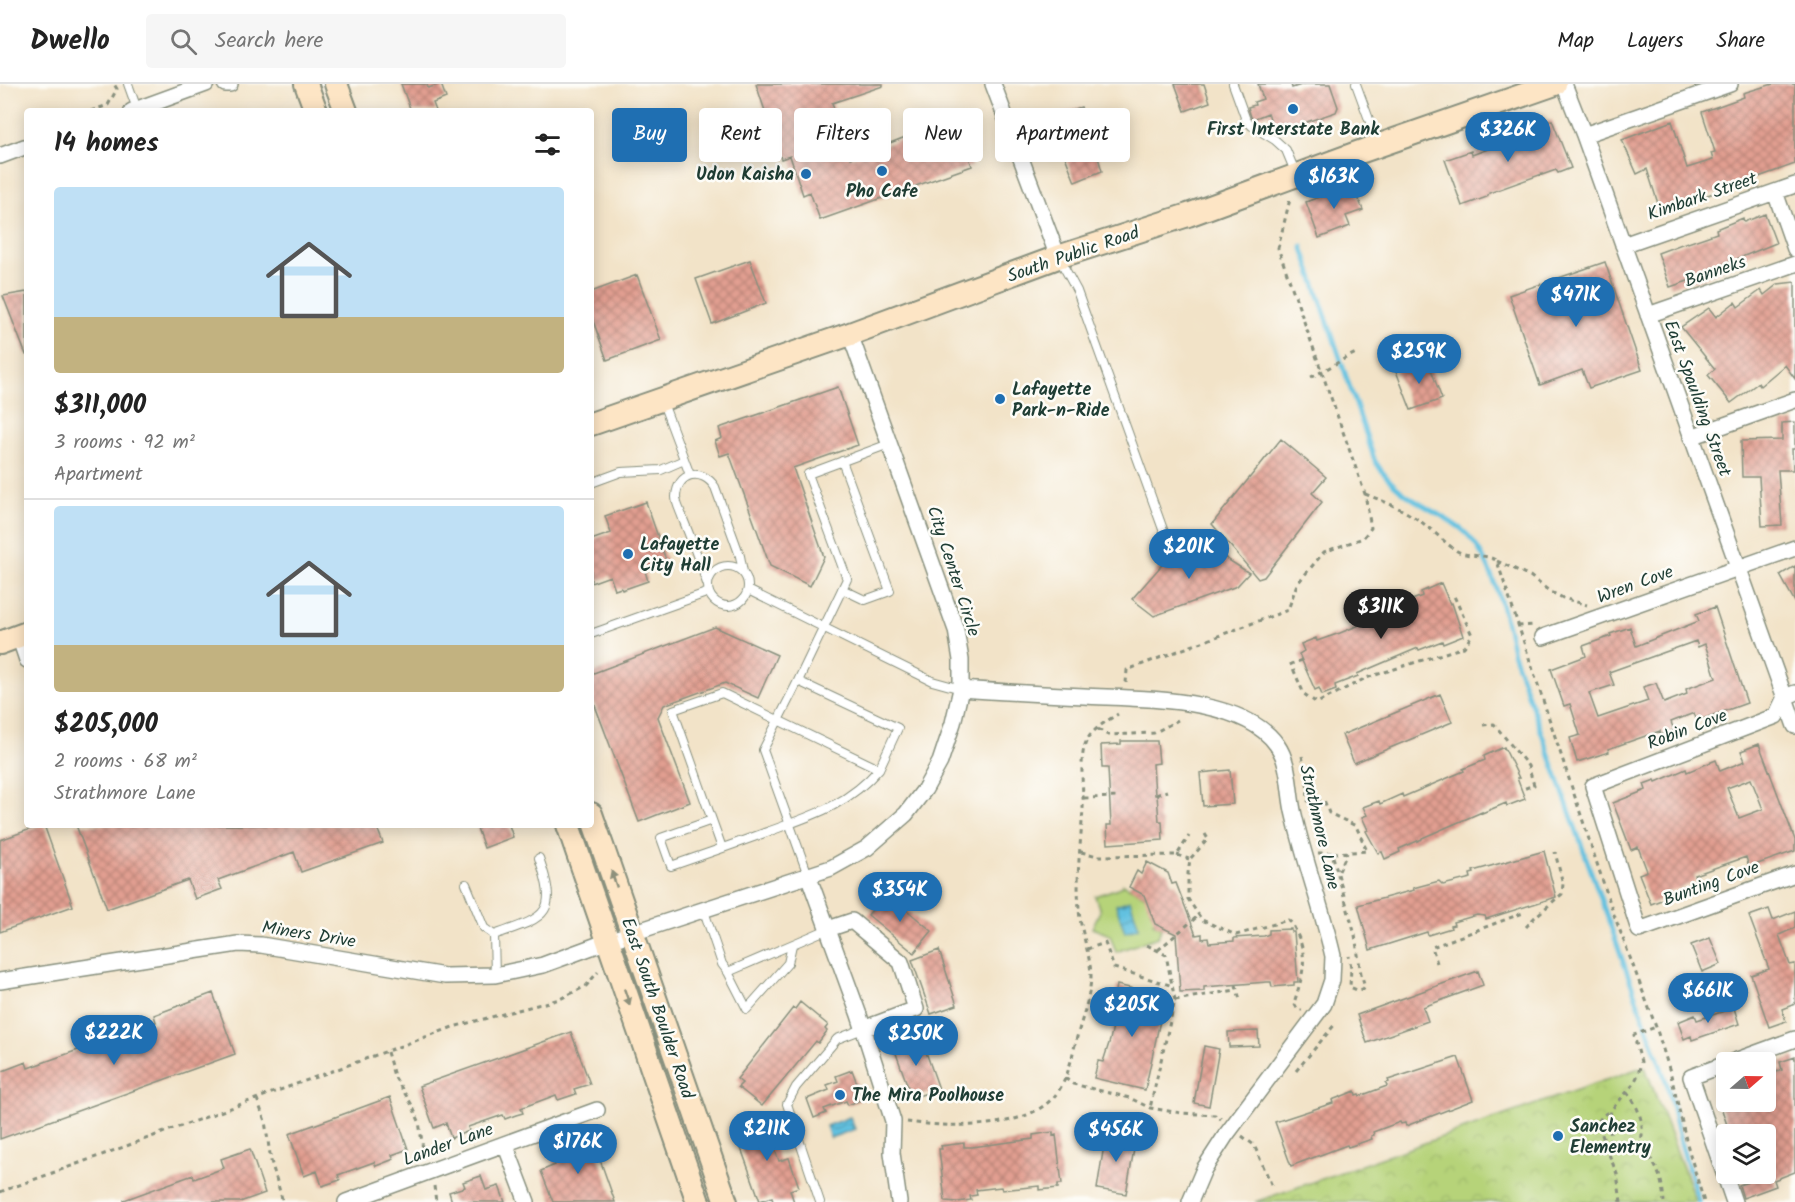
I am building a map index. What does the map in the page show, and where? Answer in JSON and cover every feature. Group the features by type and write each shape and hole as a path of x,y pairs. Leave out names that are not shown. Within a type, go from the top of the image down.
{"street":[{"path":"140,108 206,84"},
{"path":"225,84 230,84"},
{"path":"306,84 315,108"},
{"path":"336,84 345,108"},
{"path":"993,84 1058,257"},
{"name":"South Public Road","path":"594,423 850,334 1058,257 1188,215 1555,84"},
{"name":"East Spaulding Street","path":"1564,84 1739,568 1790,695 1795,726"},
{"path":"1584,135 1730,84"},
{"path":"0,156 24,148"},
{"name":"Kimbark Street","path":"1623,244 1795,185"},
{"path":"1775,192 1795,249"},
{"name":"Banneks","path":"1648,315 1795,264"},
{"name":"City Center Circle","path":"603,943 831,868 867,848 906,814 925,789 940,762 961,689 961,660 956,630 850,334"},
{"path":"1691,436 1795,400"},
{"name":"Wren Cove","path":"1539,631 1795,548"},
{"path":"15,637 24,654"},
{"name":"Strathmore Lane","path":"961,689 1172,700 1244,718 1264,730 1278,745 1286,764 1293,813 1333,956 1332,980 1324,1004 1226,1135 1204,1169 1190,1202"},
{"name":"Robin Cove","path":"1639,930 1593,786 1776,716 1790,695"},
{"name":"East South Boulder Road","path":"594,823 726,1202"},
{"name":"East South Boulder Road","path":"569,828 603,943 698,1202"},
{"name":"Bunting Cove","path":"1639,930 1795,874"},
{"path":"808,875 893,1121 892,1152 898,1202"},
{"path":"828,929 852,921 901,962 916,1009 863,1029"},
{"name":"Miners Drive","path":"0,981 238,944 261,945 445,976 495,975 543,965 603,943"},
{"path":"1759,1052 1795,1039"},
{"path":"1716,1068 1691,1077 1734,1202"},
{"name":"Lander Lane","path":"346,1202 597,1110"},
{"path":"506,1144 526,1202"}],"lane":[{"path":"128,84 134,108"},
{"path":"1233,84 1246,120 1286,150 1297,175"},
{"path":"1356,84 1378,146"},
{"path":"1058,257 1080,301 1165,535"},
{"path":"662,399 690,475"},
{"path":"808,875 763,750 846,579 808,474 889,444"},
{"path":"594,482 621,472 661,470 684,460"},
{"path":"842,461 890,591 865,600 842,589"},
{"path":"700,474 715,487 740,556 743,572 749,584 742,602 730,606 717,603 709,589 676,498 681,481 690,475 700,474"},
{"path":"709,589 713,573 724,566 731,566 743,572"},
{"path":"594,633 709,589"},
{"path":"748,590 932,681 961,689"},
{"path":"712,820 662,838 671,866 820,813 846,800 866,785 879,769 898,728 798,681"},
{"path":"722,848 674,710 722,693 879,769"},
{"path":"494,935 539,917 546,907 549,894 539,858"},
{"path":"466,884 484,927 494,935 495,975"},
{"path":"704,910 722,964 747,1009 788,963 792,945"},
{"path":"728,972 828,929"},
{"path":"820,1202 787,1104 796,1087 837,1039 863,1029"}],"path":[{"path":"100,108 108,105 117,89 114,84"},
{"path":"893,1121 940,1126 992,1123 1015,1119 1036,1111 1058,1092 1065,1078 1091,976 1078,910 1084,798 1083,755 1087,740 1097,728 1123,710 1127,670 1288,610 1297,584 1324,552 1363,538 1371,528 1365,494 1278,248 1290,199"},
{"path":"1311,377 1340,359 1356,353"},
{"path":"1365,494 1396,506 1423,523 1457,551 1469,556 1492,558 1530,576 1549,591 1588,606"},
{"path":"1497,561 1613,912 1671,1075 1687,1144 1704,1202"},
{"path":"1302,660 1291,664 1304,694 1317,703 1366,678 1464,647 1472,635 1453,594"},
{"path":"1518,626 1539,631"},
{"path":"1097,728 1109,735 1154,733 1178,720"},
{"path":"1483,725 1494,724 1528,766 1534,784 1523,789"},
{"path":"1302,756 1310,811"},
{"path":"1156,795 1167,790"},
{"path":"1084,798 1120,797"},
{"path":"1308,801 1324,800 1329,813 1356,826 1367,851 1317,853"},
{"path":"1205,834 1208,839 1190,859 1188,899 1202,920 1236,935 1288,920 1293,924 1303,946 1304,964 1303,978 1294,1004 1298,1010 1303,1011 1308,1005"},
{"path":"1177,855 1189,836"},
{"path":"1315,843 1320,861"},
{"path":"1081,852 1098,856 1177,855 1190,859"},
{"path":"1338,873 1347,852"},
{"path":"1526,927 1562,894 1563,884 1555,852"},
{"path":"1332,853 1355,935 1365,986 1363,989 1357,990 1350,987 1349,950"},
{"path":"1437,963 1432,947 1523,913"},
{"path":"1158,950 1199,915"},
{"path":"0,1192 453,1028 560,999 586,986 602,969 603,943"},
{"path":"1087,949 1105,943 1114,968 1173,986"},
{"path":"1147,945 1167,955 1175,1000 1150,1108"},
{"path":"1236,985 1240,1000"},
{"path":"1175,1000 1236,990"},
{"path":"1296,1071 1336,1023"},
{"path":"1621,1202 1617,1174 1598,1122 1627,1092 1638,1075 1641,1062 1634,1035 1655,1028"},
{"path":"387,1052 394,1076 419,1121 424,1157"},
{"path":"1065,1078 1073,1084 1130,1098 1150,1108 1215,1115 1227,1125"},
{"path":"1627,1092 1635,1102 1640,1114 1643,1137 1640,1145 1657,1166 1663,1185 1664,1202"},
{"path":"256,1099 265,1121 271,1161 283,1202"},
{"path":"1606,1147 1611,1138 1609,1121 1611,1110"},
{"path":"1238,1133 1254,1145 1272,1186"},
{"path":"433,1184 436,1202"}],"green space":[{"path":"1123,884 1144,895 1160,908 1153,923 1162,927 1158,937 1116,952 1110,935 1092,928 1100,911 1095,896 1121,887"},
{"name":"Sanchez Elementry","path":"1645,1067 1696,1202 1255,1202 1637,1069"}],"water":[{"path":"1130,900 1139,927 1125,932 1116,905"},
{"path":"850,1117 855,1129 830,1138 826,1126"}],"building":[{"path":"401,84 427,84 428,88 441,84 446,98 433,103 435,108 410,108"},
{"path":"756,84 883,84 883,86 832,103 834,108 794,108 794,162 891,162 891,143 903,138 903,162 971,162 972,166 820,220 810,192 803,195 790,156 782,159 782,108 764,108"},
{"path":"1175,84 1204,84 1210,102 1185,111"},
{"name":"First Interstate Bank","path":"1258,84 1291,84 1292,88 1304,84 1330,84 1338,107 1336,112 1280,131 1279,126 1273,127 1268,113 1253,119 1251,117 1248,107 1263,99"},
{"path":"1773,84 1795,84 1795,164 1661,213 1647,169 1637,174 1622,140 1672,121 1687,168 1713,160 1711,153 1715,152 1702,112 1744,97 1743,93"},
{"path":"1552,120 1571,168 1558,173 1556,170 1542,174 1489,193 1487,197 1462,206 1445,160 1471,151 1472,155 1525,135 1523,131"},
{"path":"1067,162 1099,162 1102,171 1075,182"},
{"path":"1353,184 1363,210 1346,216 1350,226 1319,238 1306,202"},
{"path":"1765,214 1776,243 1722,265 1723,269 1695,282 1694,279 1670,287 1658,253 1717,233 1716,229 1743,218 1744,222"},
{"path":"750,260 766,303 712,324 696,279"},
{"path":"1605,262 1642,370 1589,388 1582,370 1540,385 1509,295"},
{"path":"637,275 661,340 607,360 594,323 594,291"},
{"path":"1795,282 1795,379 1785,365 1760,386 1758,383 1731,403 1708,375 1715,369 1681,327 1709,308 1716,317 1735,302 1738,307 1761,290 1764,295 1778,284"},
{"path":"24,292 24,350 3,296"},
{"path":"1427,359 1442,399 1411,410 1396,371"},
{"path":"838,387 858,445 793,468 824,557 810,586 770,566 729,453 720,456 715,441 722,438 719,428"},
{"path":"1795,422 1795,449 1792,449 1793,470 1778,470 1782,525 1762,526 1759,477 1742,477 1741,441 1782,440 1782,423"},
{"path":"1281,439 1326,477 1312,493 1322,502 1264,577 1258,579 1212,524"},
{"name":"Lafayette City Hall","path":"646,502 667,563 645,571 648,581 622,590 621,588 615,590 610,576 594,582 594,539 611,533 605,516"},
{"path":"1199,541 1249,573 1237,586 1154,616 1132,599 1175,550 1184,558"},
{"path":"1795,566 1795,602 1780,575"},
{"path":"1441,583 1450,604 1452,603 1463,636 1443,644 1442,641 1419,650 1418,648 1335,685 1336,690 1322,695 1319,688 1315,690 1299,654 1304,651 1301,644 1340,633 1401,608 1400,605 1422,596 1421,592"},
{"path":"1715,607 1747,703 1697,721 1694,713 1671,722 1674,730 1661,735 1660,731 1608,749 1609,752 1577,762 1570,738 1580,735 1570,704 1564,706 1551,669 1586,656 1583,646 1611,636 1610,634 1630,627 1636,646 1699,621 1696,614","holes":["1696,641 1698,647 1705,644 1716,678 1686,689 1687,694 1664,703 1656,683 1643,687 1648,701 1598,718 1589,693 1614,685 1609,672"]},
{"path":"715,627 777,655 758,698 725,683 664,705 658,717 690,802 639,822 594,703 594,673"},
{"path":"1440,694 1452,722 1354,763 1342,735"},
{"path":"1121,741 1157,741 1159,763 1153,764 1155,795 1157,795 1159,821 1162,821 1163,840 1108,844 1107,825 1111,825 1108,768 1102,768 1101,745 1121,744"},
{"path":"1759,744 1795,840 1795,851 1749,867 1746,857 1694,875 1696,882 1667,893 1669,897 1651,904 1639,874 1647,871 1638,847 1631,850 1613,803 1646,790 1644,784 1655,780 1656,782 1686,769 1687,772 1716,760 1720,771 1745,761 1741,751","holes":["1751,779 1763,809 1739,818 1727,788"]},
{"path":"1504,747 1519,778 1517,778 1525,799 1482,812 1399,849 1400,852 1385,859 1382,852 1378,853 1366,831 1368,830 1362,817 1367,815 1363,807 1379,801 1380,804 1402,794 1403,797 1464,771 1463,769 1485,760 1484,756"},
{"path":"1230,770 1233,804 1203,806 1200,773"},
{"path":"34,828 45,828 73,906 0,932 0,840"},
{"path":"77,828 377,828 383,843 301,872 294,852 218,880 222,889 195,899 188,880 107,909"},
{"path":"477,828 510,828 513,837 484,848"},
{"path":"1544,851 1556,897 1486,919 1485,916 1477,915 1453,922 1454,925 1450,926 1451,928 1428,935 1427,932 1370,950 1358,905 1439,881 1443,885 1471,878 1470,874 1474,873 1473,871"},
{"path":"1147,862 1168,873 1172,884 1176,883 1196,935 1202,934 1202,939 1208,938 1209,943 1234,941 1234,938 1264,936 1269,934 1269,930 1291,929 1291,932 1294,932 1298,982 1294,982 1294,985 1272,987 1271,982 1267,982 1204,987 1204,991 1180,992 1176,934 1155,924 1144,895 1129,887 1137,871 1141,874"},
{"path":"886,893 932,931 914,953 868,915"},
{"path":"1769,909 1773,920 1795,911 1795,928 1779,935 1790,965 1795,964 1795,1004 1782,1009 1786,1021 1769,1027 1751,975 1769,969 1749,916"},
{"path":"1710,938 1721,964 1702,972 1691,945"},
{"path":"939,950 957,1005 931,1014 912,960"},
{"path":"1478,971 1483,985 1423,1007 1428,1021 1367,1043 1357,1015"},
{"path":"1117,985 1169,997 1164,1017 1161,1016 1145,1090 1094,1078 1098,1061 1103,1062 1110,1040 1118,1003 1114,1002"},
{"path":"213,993 235,1054 0,1139 0,1072 26,1062 28,1068 156,1022 154,1015"},
{"path":"800,1002 828,1025 825,1029 827,1031 762,1106 738,1087 742,1083 737,1079"},
{"path":"1734,1008 1739,1024 1692,1040 1691,1036 1684,1039 1678,1022 1695,1015 1697,1020"},
{"path":"1258,1031 1259,1046 1229,1047 1228,1032"},
{"path":"571,1032 590,1084 574,1089 576,1094 558,1100 556,1095 521,1108 523,1113 505,1119 503,1115 468,1127 469,1131 451,1138 446,1123 434,1128 419,1086"},
{"path":"920,1035 939,1089 912,1098 893,1045"},
{"path":"1204,1046 1219,1049 1209,1106 1194,1103"},
{"path":"1458,1057 1473,1100 1406,1126 1405,1123 1400,1122 1373,1132 1372,1139 1348,1147 1347,1145 1291,1166 1275,1122 1333,1103 1332,1100 1355,1091 1356,1095 1360,1096 1387,1086 1388,1080"},
{"path":"1795,1057 1795,1172 1776,1179 1776,1124 1727,1124 1723,1112 1776,1112 1776,1072 1782,1070 1780,1062"},
{"name":"The Mira Poolhouse","path":"852,1070 863,1099 848,1105 846,1101 824,1109 826,1113 814,1118 807,1099 829,1090 827,1085 838,1081 836,1076"},
{"path":"390,1097 408,1149 392,1155 394,1159 376,1166 374,1162 338,1175 340,1180 322,1186 317,1171 304,1176 289,1134"},
{"path":"771,1117 773,1123 776,1122 780,1135 771,1138 779,1161 789,1158 799,1187 790,1190 794,1202 773,1202 772,1197 760,1201 737,1137 739,1136 737,1130"},
{"path":"1053,1132 1053,1136 1056,1135 1062,1184 1058,1184 1058,1188 1039,1190 1039,1186 1002,1190 1001,1187 976,1190 977,1195 970,1196 971,1200 945,1201 939,1149 942,1149 941,1146 964,1143 964,1147 972,1147 1033,1139 1033,1135"},
{"path":"1106,1133 1136,1138 1126,1194 1097,1189"},
{"path":"592,1137 615,1202 553,1202 541,1171 555,1165 551,1153"},
{"path":"250,1149 265,1193 240,1202 124,1202 124,1200 193,1175 194,1179 224,1168 221,1159"},
{"path":"481,1176 486,1190 499,1186 505,1202 452,1202 449,1192 465,1187 463,1182"},
{"path":"1775,1184 1776,1186 1743,1198 1739,1185"}],"waterway":[{"path":"1302,246 1375,461 1403,493 1448,520 1471,538 1489,568 1496,586 1513,653 1667,1084 1681,1144 1699,1202"}],"place":[{"name":"First Interstate Bank","path":"1293,109"},
{"name":"Pho Cafe","path":"882,171"},
{"name":"Udon Kaisha","path":"806,174"},
{"name":"Lafayette Park-n-Ride","path":"1000,399"},
{"name":"Lafayette City Hall","path":"628,554"},
{"name":"The Mira Poolhouse","path":"840,1095"},
{"name":"Sanchez Elementry","path":"1558,1136"}]}
